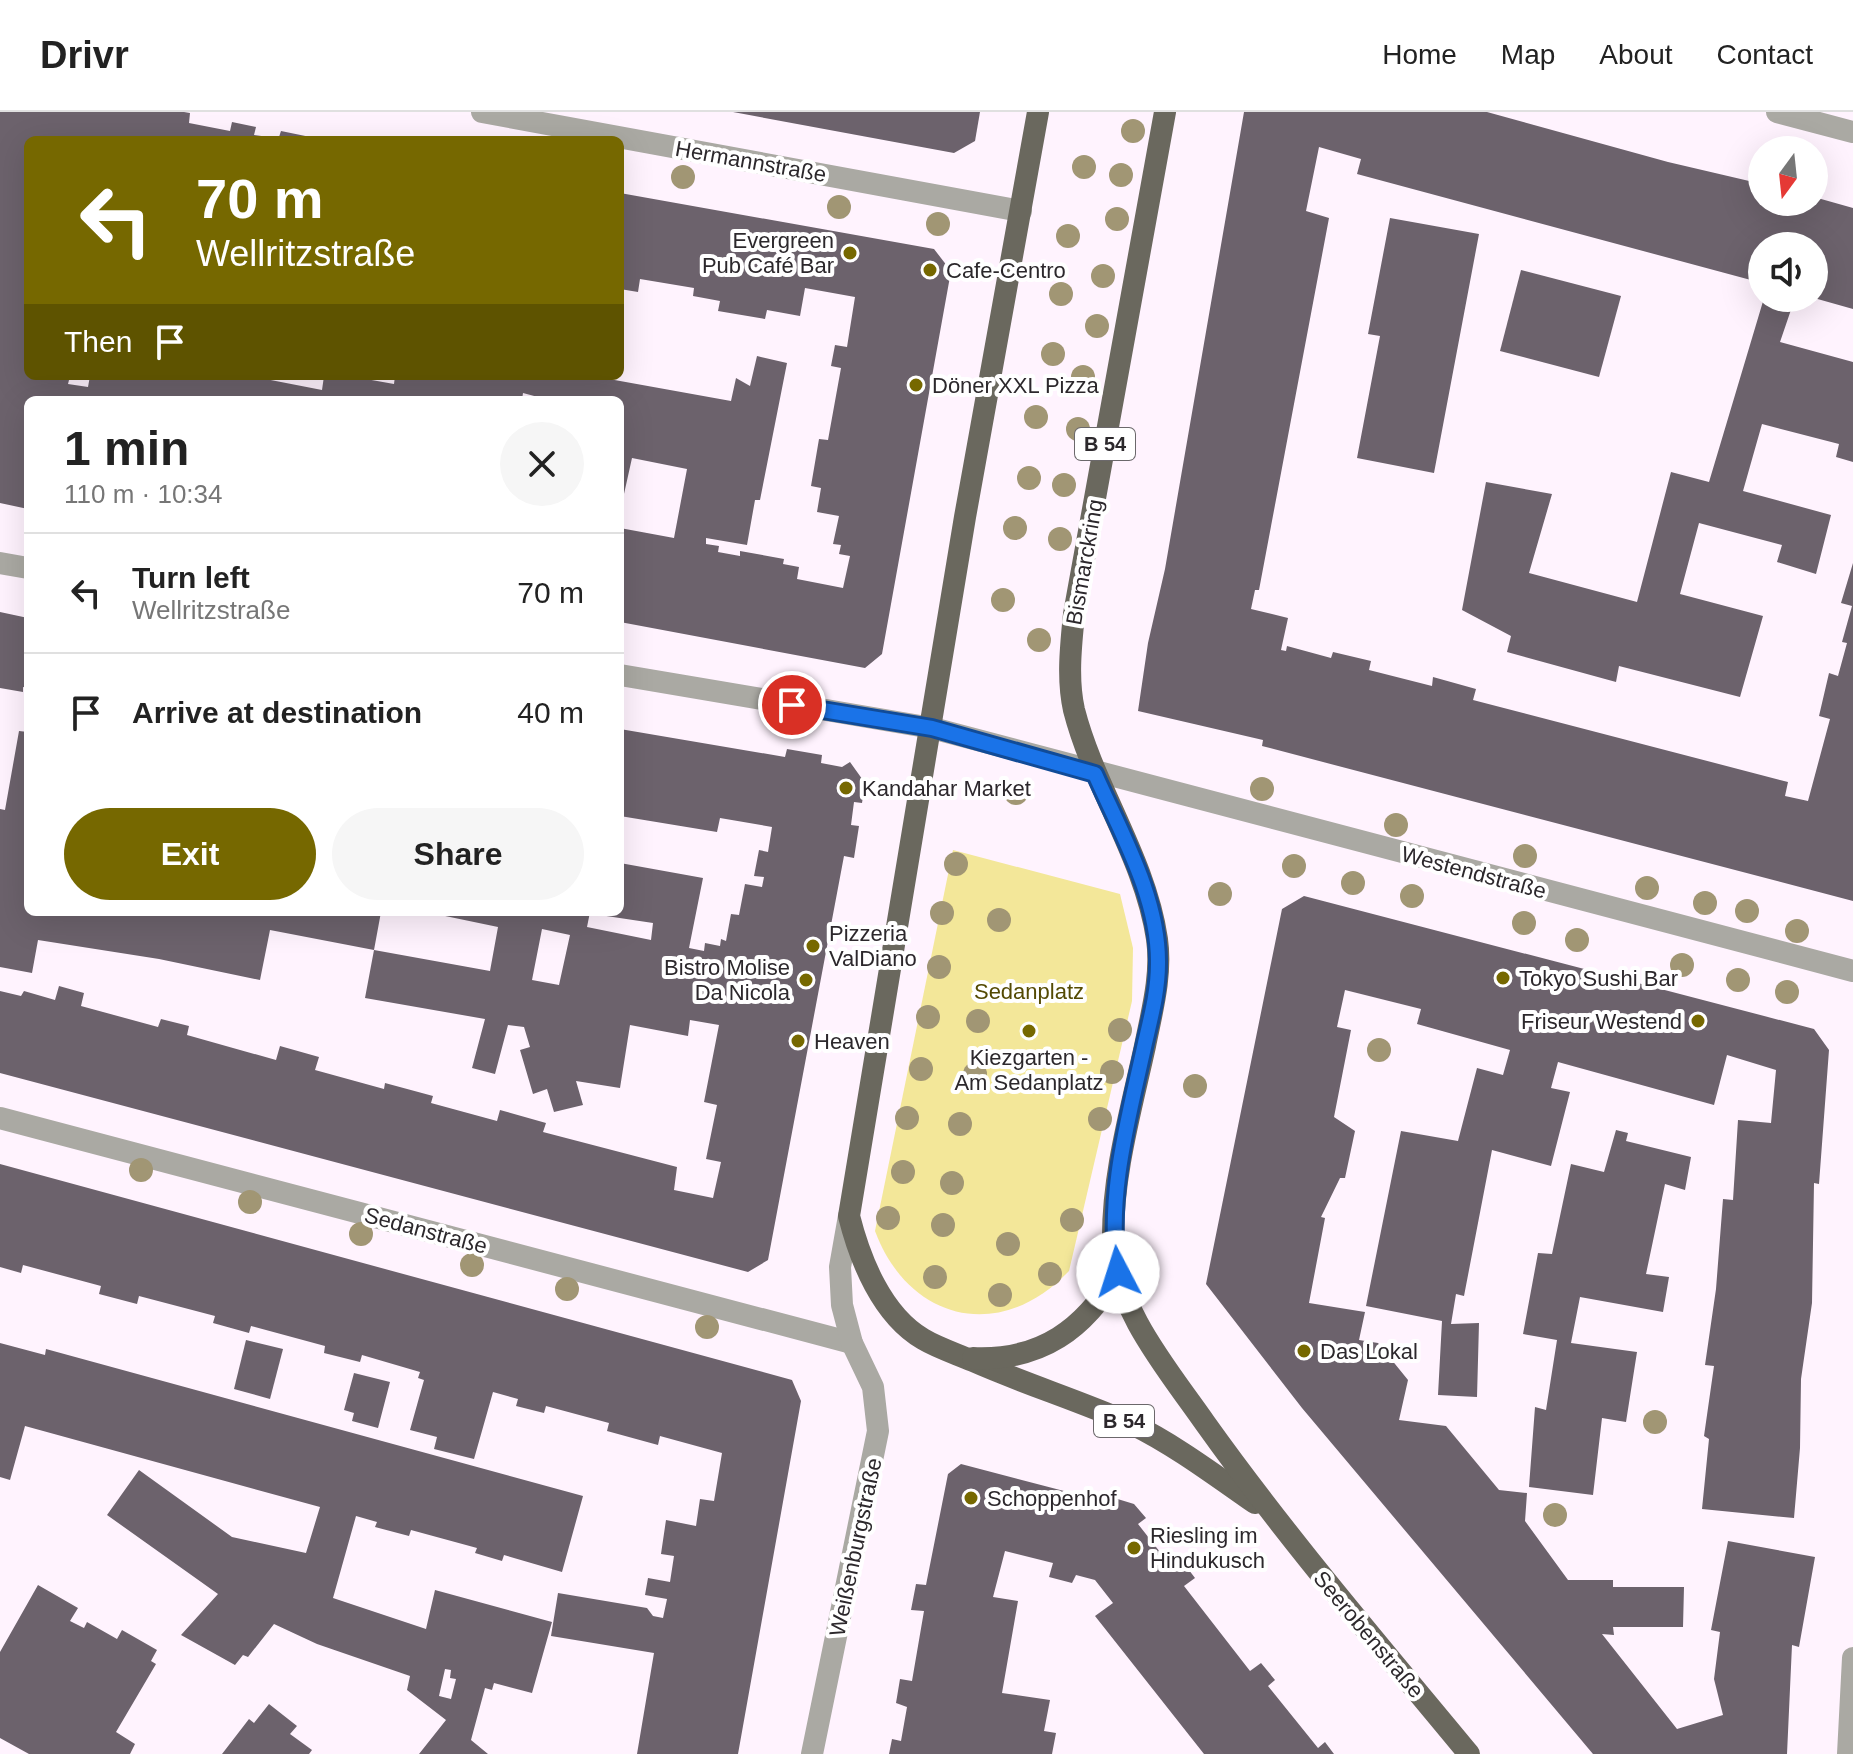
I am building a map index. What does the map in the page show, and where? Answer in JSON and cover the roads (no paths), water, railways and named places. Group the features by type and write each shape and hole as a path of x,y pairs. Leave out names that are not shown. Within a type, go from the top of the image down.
{"main road":[{"name":"B 54","path":"1038,112 965,517 849,1216 857,1245 883,1298 921,1338 1133,1425 1206,1469 1269,1513"},
{"name":"Bismarckring","path":"1095,774 1074,708 1070,653 1165,112"},
{"name":"B 54","path":"1095,774 1151,910 1158,964 1156,993 1123,1148 1116,1197 1113,1244 1118,1272 1145,1334 1269,1513"},
{"path":"964,1357 995,1359 1026,1353 1055,1340 1081,1322 1102,1299 1118,1272"},
{"name":"Seerobenstraße","path":"1269,1513 1469,1754"}],"street":[{"name":"Hermannstraße","path":"482,112 613,136"},
{"path":"1777,112 1853,132"},
{"name":"Hermannstraße","path":"624,138 1021,211"},
{"path":"0,563 24,567"},
{"name":"Westendstraße","path":"624,676 932,728 1095,774 1853,971"},
{"name":"Sedanstraße","path":"0,1118 852,1343"},
{"path":"849,1216 840,1286 852,1343"},
{"name":"Weißenburgstraße","path":"812,1754 878,1431 873,1387 852,1343"},
{"path":"1848,1754 1853,1658"}],"place":[{"name":"Evergreen Pub Café Bar","path":"850,253"},
{"name":"Cafe-Centro","path":"930,270"},
{"name":"Döner XXL Pizza","path":"916,385"},
{"name":"Kandahar Market","path":"846,788"},
{"name":"Pizzeria ValDiano","path":"813,946"},
{"name":"Tokyo Sushi Bar","path":"1503,978"},
{"name":"Bistro Molise Da Nicola","path":"806,980"},
{"name":"Friseur Westend","path":"1698,1021"},
{"name":"Kiezgarten - Am Sedanplatz","path":"1029,1031"},
{"name":"Heaven","path":"798,1041"},
{"name":"Das Lokal","path":"1304,1351"},
{"name":"Schoppenhof","path":"971,1498"},
{"name":"Riesling im Hindukusch","path":"1134,1548"}],"park label":[{"name":"Sedanplatz","path":"1029,991"}]}
